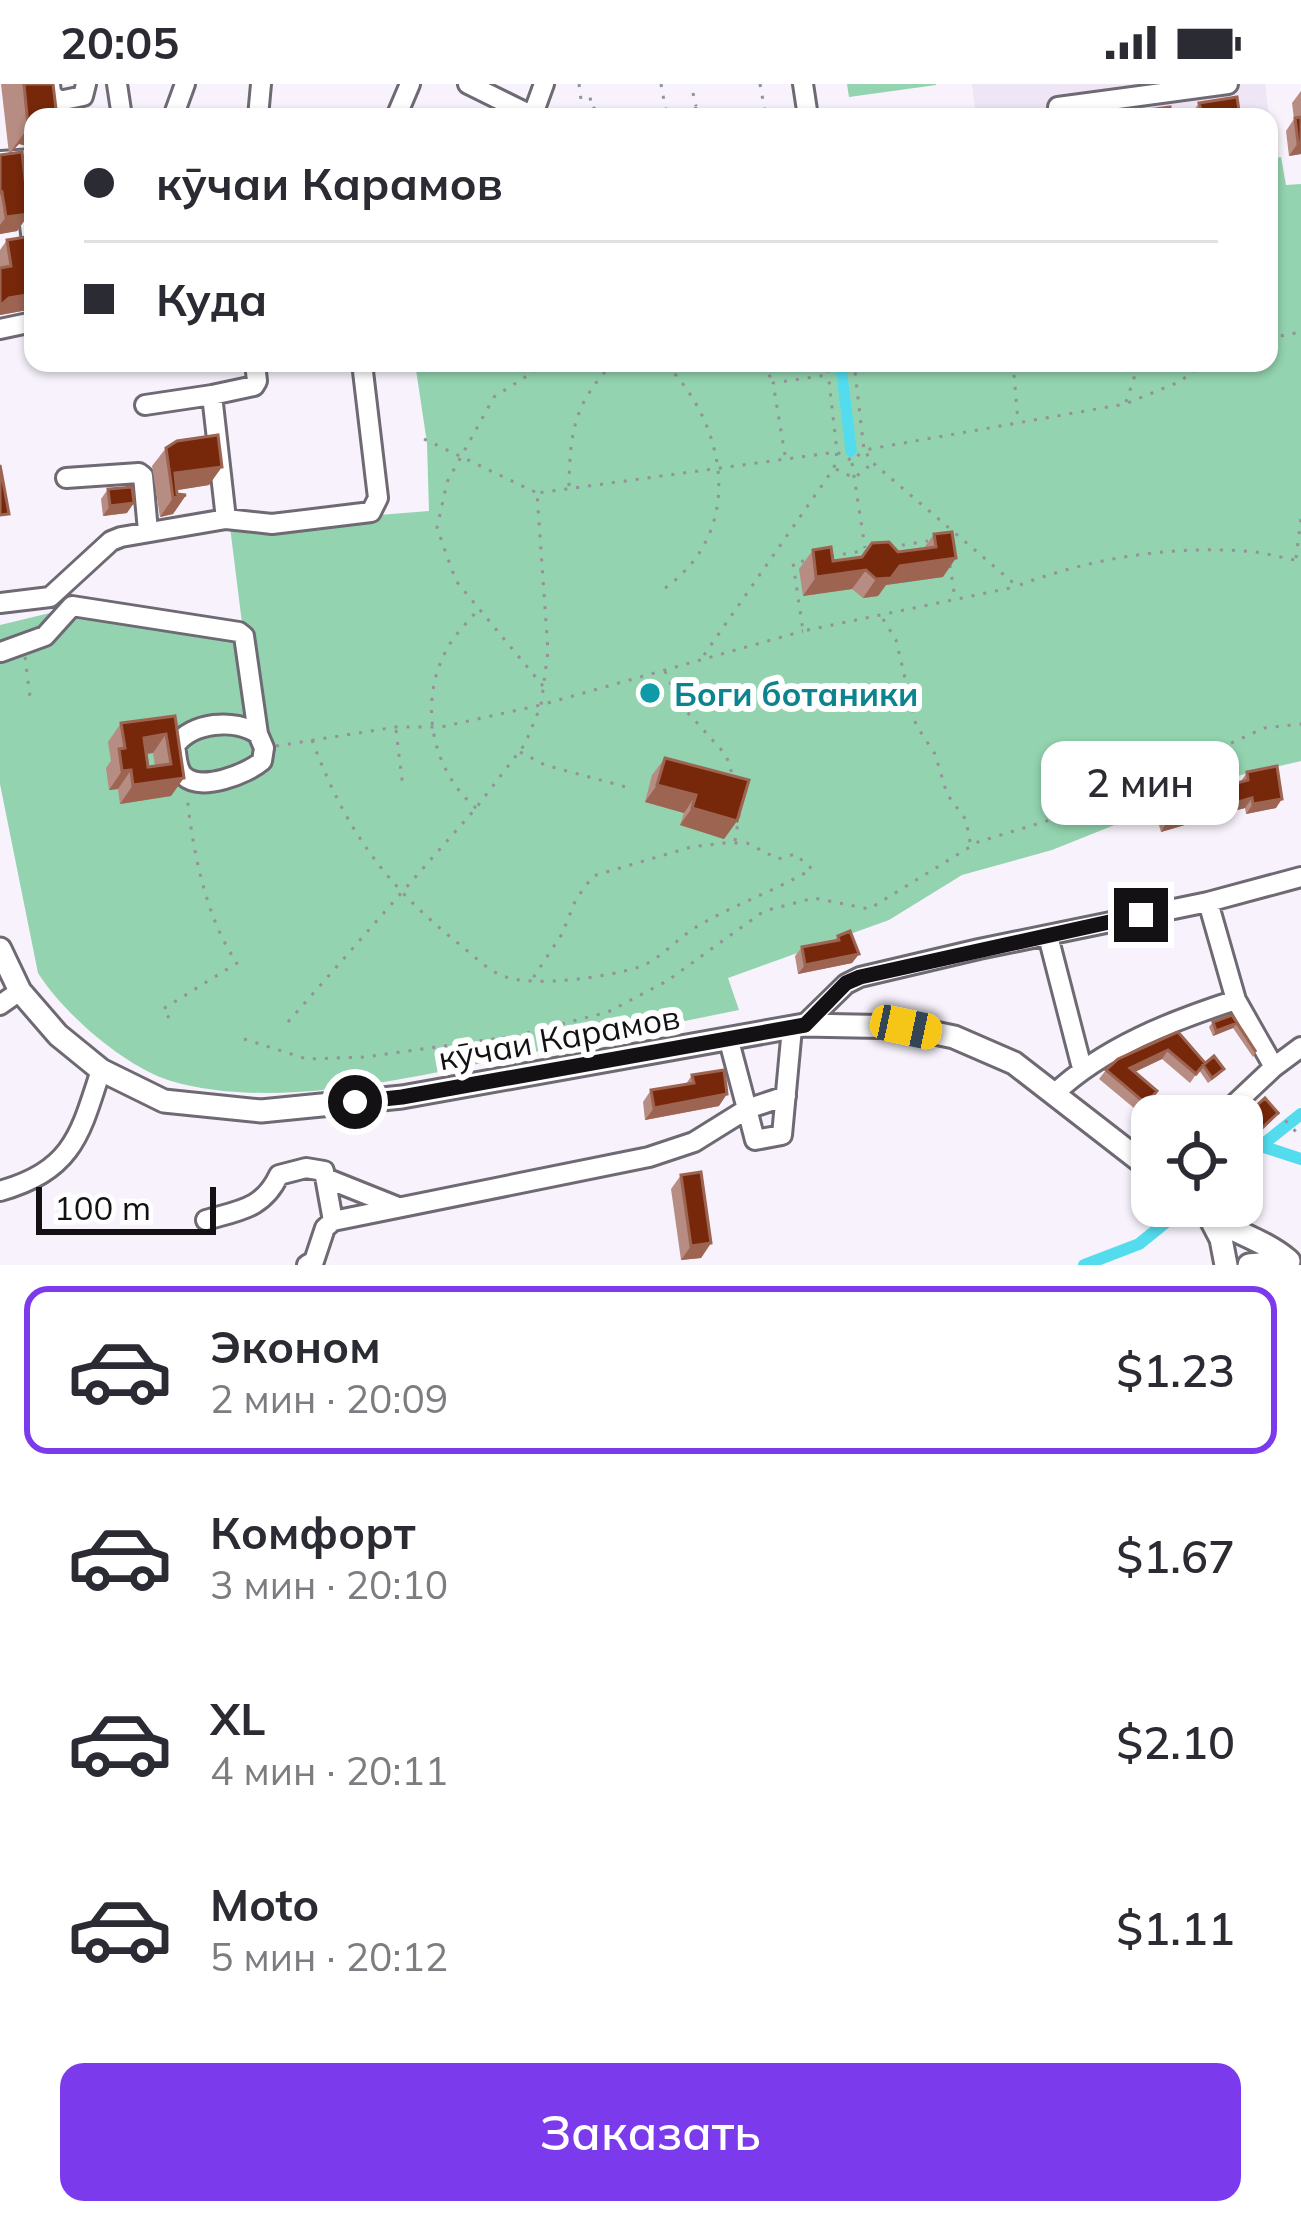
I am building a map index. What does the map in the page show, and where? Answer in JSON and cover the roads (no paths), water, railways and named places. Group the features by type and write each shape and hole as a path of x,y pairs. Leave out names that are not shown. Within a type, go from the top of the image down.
{"main road":[{"name":"кӯчаи Карамов","path":"0,949 20,991 58,1035 101,1070 164,1101 261,1111 402,1097 798,1027 906,1027 954,1037 1014,1063 1131,1154"},
{"path":"1213,1227 1221,1239 1226,1265"},
{"path":"1232,1227 1295,1262"},
{"path":"1249,1265 1295,1262"}],"street":[{"path":"50,84 59,100 83,96 86,84"},
{"path":"468,84 515,108"},
{"path":"1074,103 1151,89 1228,84"},
{"path":"145,405 254,386 256,372"},
{"path":"0,603 50,597 111,541 148,531 226,519 272,524 375,509 378,498 363,372"},
{"path":"212,395 226,519"},
{"path":"66,478 139,472 148,531"},
{"path":"1,652 45,636 72,606 242,633 261,741 262,760 244,773 200,782 179,770 175,746 184,734 232,724 246,726 261,741"},
{"path":"729,1041 755,1140 779,1136 798,1027 846,983 1301,877"},
{"path":"1208,902 1236,1000 1274,1067"},
{"path":"1048,936 1082,1068"},
{"path":"0,1005 20,991"},
{"path":"1054,1094 1082,1068 1155,1030 1236,1000"},
{"path":"1244,1095 1301,1047"},
{"path":"0,1191 36,1177 75,1143 101,1070"},
{"path":"307,1265 314,1262 325,1228 333,1221 649,1157 694,1142 747,1109 785,1096"},
{"path":"206,1220 260,1202 268,1197 279,1175 317,1169 328,1179 333,1221"},
{"path":"328,1179 403,1209"}],"water":[{"path":"836,372 847,372 857,452 851,458 846,454"}],"waterway":[{"path":"1263,1144 1301,1114"},
{"path":"1263,1147 1301,1159"},
{"path":"1084,1265 1139,1244 1160,1227"}],"place":[{"name":"Боги ботаники","path":"650,693"}]}
